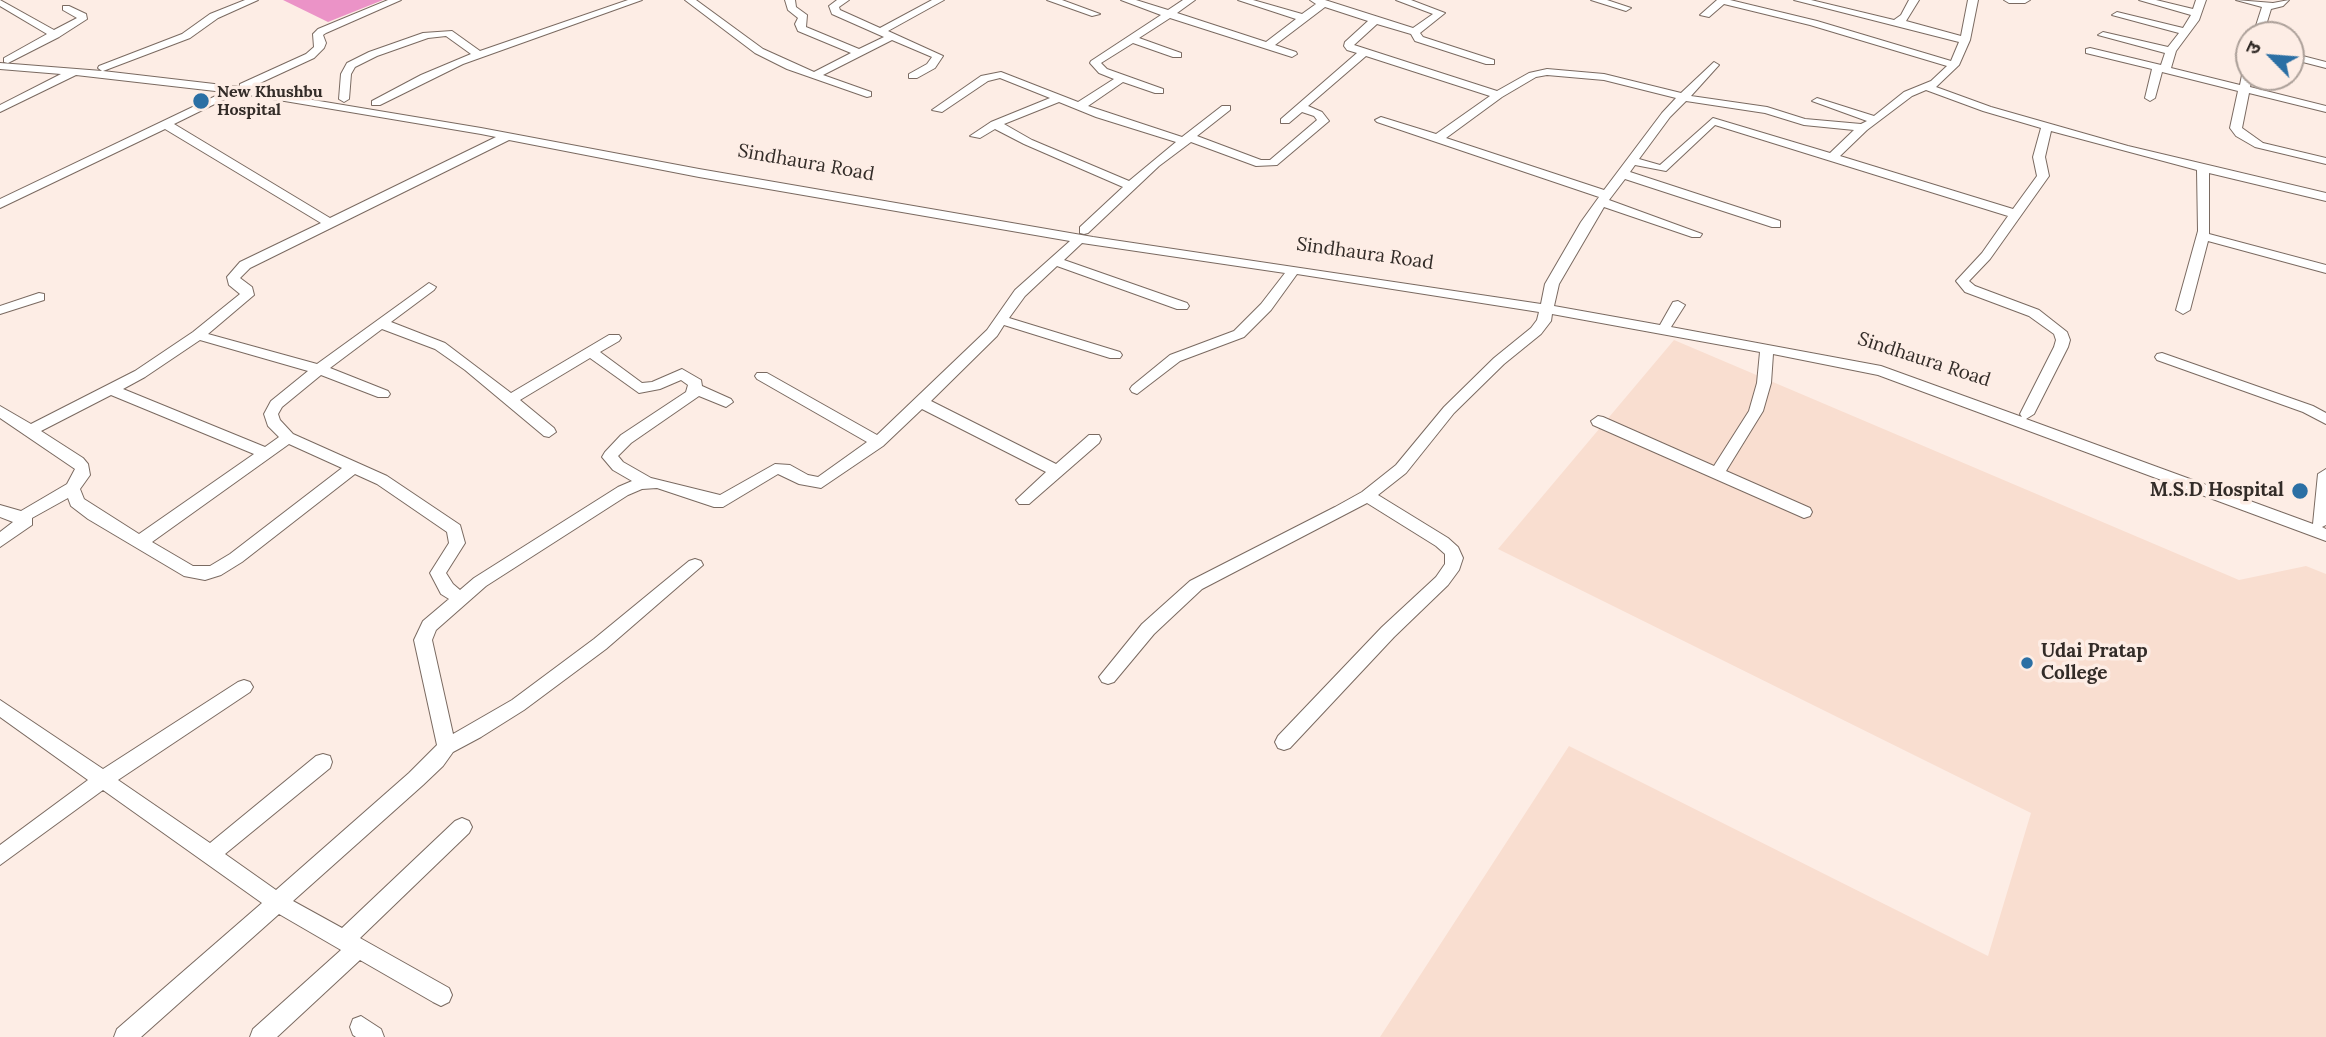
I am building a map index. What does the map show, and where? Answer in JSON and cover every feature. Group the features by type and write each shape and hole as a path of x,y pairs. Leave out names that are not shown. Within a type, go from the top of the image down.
{"street":[{"path":"103,68 186,36 214,16 253,0"},
{"path":"0,204 310,56 319,48 321,43 318,34 322,31 396,0"},
{"path":"599,0 616,7"},
{"path":"376,103 425,77 478,55 637,0"},
{"path":"690,0 759,51 867,94"},
{"path":"790,0 791,8 803,17 800,24 802,29 859,53"},
{"path":"844,0 834,6 835,12 938,56 930,66 913,76"},
{"path":"881,32 939,0"},
{"path":"1052,0 1095,14"},
{"path":"1126,0 1293,54"},
{"path":"1159,91 1103,71 1095,63 1190,0"},
{"path":"1243,0 1304,18"},
{"path":"1401,0 1440,13 1415,32"},
{"path":"1595,0 1626,8"},
{"path":"1705,15 1723,0 1813,23 1954,65"},
{"path":"1800,0 1965,40"},
{"path":"1899,22 1905,17 1914,0"},
{"path":"1833,157 1863,128 1908,94 1936,83 1954,65 1965,40 1973,0"},
{"path":"2009,0 2025,0"},
{"path":"2144,0 2196,13"},
{"path":"2150,98 2161,68 2185,32 2201,0"},
{"path":"2241,0 2267,6 2277,6 2284,0"},
{"path":"1267,46 1304,18 1319,1 1415,32 1419,38 1490,62"},
{"path":"0,2 55,35"},
{"path":"2262,21 2267,6"},
{"path":"2,64 82,19 82,16 66,8"},
{"path":"0,21 16,10"},
{"path":"2117,15 2185,32"},
{"path":"1374,20 1349,46 1498,95"},
{"path":"344,99 346,74 351,65 427,35 448,33 478,55"},
{"path":"2103,35 2171,51"},
{"path":"815,75 893,36"},
{"path":"1132,39 1177,55"},
{"path":"2091,51 2235,87"},
{"path":"1285,121 1364,53"},
{"path":"2305,60 2326,65"},
{"path":"2,64 103,68 240,88 699,173 1294,270 1548,305 1767,348 1881,372 2324,527 2326,474"},
{"path":"2,64 240,88"},
{"path":"1108,677 1148,629 1196,585 1367,496 1401,469 1448,410 1499,361 1536,331 1548,305 1556,275 1604,198 1683,97 1714,65"},
{"path":"0,109 73,71"},
{"path":"1438,138 1498,95 1533,75 1547,72 1604,77 1699,101 1767,110 1804,122 1863,128"},
{"path":"939,110 985,78 995,75 1017,80 1079,107 1260,164 1273,163 1323,121 1318,114 1300,107"},
{"path":"1079,107 1122,78"},
{"path":"1927,87 2047,127 2203,169 2326,197"},
{"name":"Sindhaura Road","path":"240,88 376,103 1081,234 1548,305 1862,359 2027,414 2324,527"},
{"path":"2243,91 2236,128 2240,135 2259,145 2326,161"},
{"path":"2251,91 2326,109"},
{"path":"976,136 995,124 1058,99"},
{"path":"1633,161 1662,169 1719,114 1699,108 1699,101"},
{"path":"1817,102 1875,120"},
{"path":"696,389 692,395 626,439 610,457 618,466 648,483 723,501 775,469 785,469 804,480 821,483 878,442 1002,320 1020,293 1130,186 1226,108"},
{"path":"1381,120 1604,198 1696,234"},
{"path":"1713,121 2015,214"},
{"path":"165,124 331,224"},
{"path":"995,124 1028,142 1130,186"},
{"path":"2027,414 2061,347 2063,340 2060,332 2035,313 1970,289 1962,281 1986,256 2043,176 2039,157 2047,127"},
{"path":"29,431 112,390 198,335 247,295 247,290 234,282 233,277 237,271 508,136"},
{"path":"2183,310 2203,236 2203,169"},
{"path":"1623,174 1776,224"},
{"path":"2203,236 2277,253 2326,269"},
{"path":"1055,261 1182,306"},
{"path":"1137,389 1175,358 1239,334 1266,307 1294,270"},
{"path":"429,287 318,369 276,404 271,414 274,422 288,438 382,480 454,529 457,542 438,573 447,589 460,598"},
{"path":"0,310 39,297"},
{"path":"1666,324 1678,305"},
{"path":"1002,320 1115,355"},
{"path":"380,323 440,346 549,432"},
{"path":"198,335 318,369 383,394"},
{"path":"510,400 614,338"},
{"path":"1717,474 1756,411 1766,371 1767,348"},
{"path":"591,352 639,388 655,386 681,374 693,379 696,389 726,402"},
{"path":"2162,357 2308,409 2326,419"},
{"path":"762,376 878,442"},
{"path":"112,390 266,453"},
{"path":"921,402 1057,471"},
{"path":"0,411 78,462 83,468 82,475 72,488 24,516 15,517 0,511"},
{"path":"1598,421 1804,512"},
{"path":"139,542 288,438"},
{"path":"1024,500 1094,439"},
{"path":"72,488 77,502 190,572 205,575 215,571 354,467"},
{"path":"446,746 423,640 429,626 480,582 612,498 648,483"},
{"path":"1284,743 1388,632 1442,581 1453,566 1455,558 1452,551 1442,542 1367,496"},
{"path":"0,541 26,521"},
{"path":"125,1037 416,779 446,746 475,732 518,705 600,644 695,565"},
{"path":"0,856 102,780 244,687"},
{"path":"0,707 276,902 441,995"},
{"path":"210,855 323,762"},
{"path":"261,1037 462,827"}],"shaded area":[{"path":"283,0 383,0 328,22"},
{"name":"Udai Pratap College","path":"1674,340 2239,580 2306,566 2326,574 2326,1037 1380,1037 1569,746 1988,956 2031,813 1498,549"}],"place":[{"name":"New Khushbu Hospital","path":"201,101"},
{"name":"M.S.D Hospital","path":"2300,491"},
{"name":"Udai Pratap College","path":"2027,663"}]}
